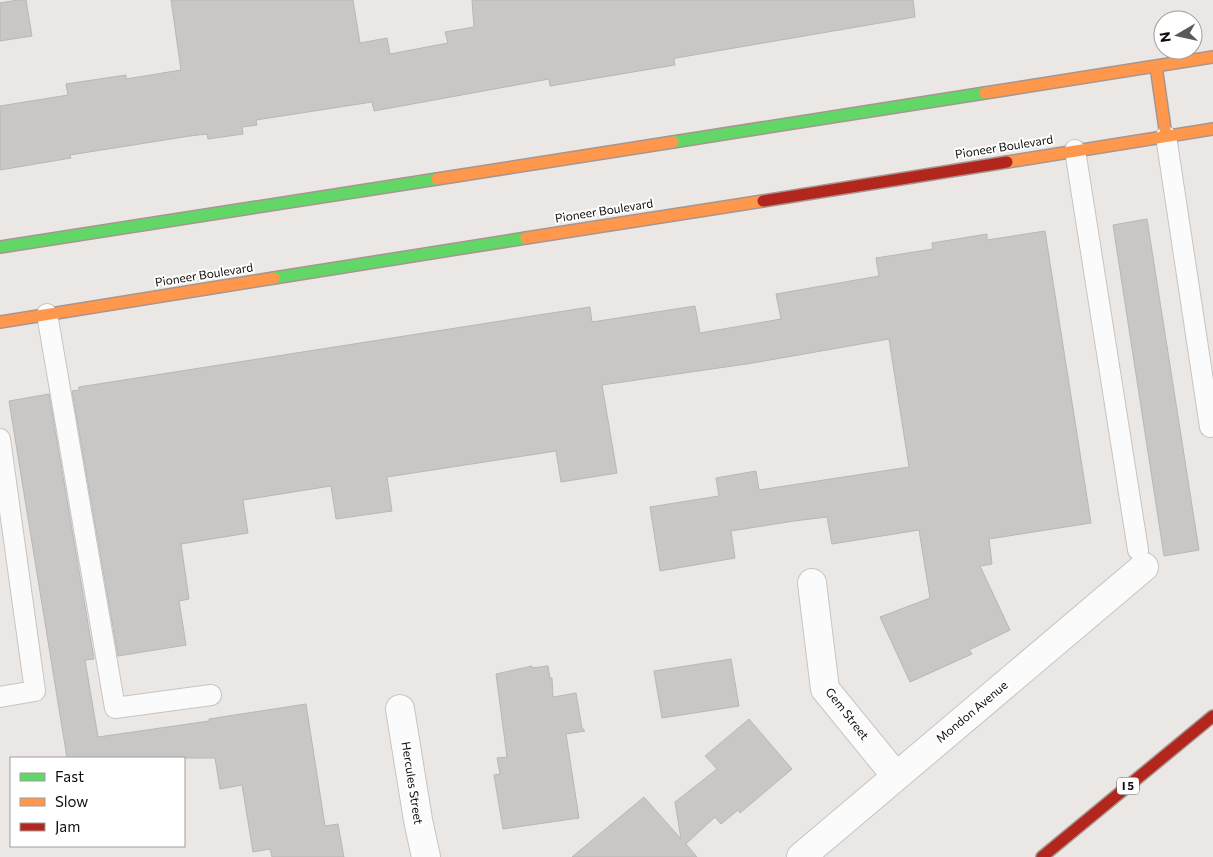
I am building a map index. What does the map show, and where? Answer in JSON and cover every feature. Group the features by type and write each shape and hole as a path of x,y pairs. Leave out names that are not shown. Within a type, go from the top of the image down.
{"main road":[{"path":"0,247 1213,57"},
{"path":"1156,66 1166,136"},
{"name":"Pioneer Boulevard","path":"0,322 1213,129"},
{"name":"I 5","path":"1042,857 1213,716"}],"street":[{"name":"Mondon Avenue","path":"801,857 896,776 1141,558"},
{"name":"Gem Street","path":"812,583 825,689 896,776"},
{"name":"Hercules Street","path":"400,710 426,857"}],"lane":[{"path":"1166,136 1210,427"},
{"path":"1075,150 1141,558"},
{"path":"47,314 115,708 211,694"},
{"path":"0,439 1,459 34,691 0,697"}],"building":[{"path":"26,0 32,36 0,41 0,3"},
{"path":"171,0 353,0 360,43 387,38 390,54 448,43 445,32 474,27 472,0 913,0 915,17 676,58 674,60 675,65 550,86 549,79 374,111 372,102 256,120 257,125 242,127 243,134 208,139 207,134 190,136 70,155 71,158 0,170 0,106 68,95 66,84 126,75 126,79 181,70"},
{"path":"1147,219 1199,550 1164,556 1113,225"},
{"path":"1045,231 1091,523 989,539 992,564 980,566 1010,630 969,650 972,654 910,682 880,617 930,598 919,530 832,544 827,517 794,521 731,531 735,558 660,571 650,507 719,496 716,478 756,471 759,490 909,467 889,339 753,363 602,385 617,473 561,482 556,451 387,477 392,511 336,519 331,486 243,500 248,533 181,544 189,599 179,601 186,645 118,656 72,391 79,390 79,387 590,307 592,322 695,306 700,333 781,319 776,294 879,276 876,258 933,249 932,243 987,234 987,240"},
{"path":"49,394 94,659 85,660 98,737 209,721 209,719 306,704 325,826 338,824 344,857 272,857 270,849 253,852 242,785 220,789 215,758 67,757 9,401"},
{"path":"731,659 739,706 662,718 654,671"},
{"path":"532,666 532,668 548,666 550,678 552,678 553,697 576,693 582,728 585,731 566,734 579,818 503,829 494,775 500,774 497,758 507,757 496,674"},
{"path":"749,719 792,769 740,813 738,810 721,824 715,817 686,844 697,857 572,857 644,797 681,839 675,802 717,769 705,756"}],"traffic: fast":[{"path":"673,142 985,93"},
{"path":"0,247 437,179"},
{"path":"274,278 526,238"}],"traffic: slow":[{"path":"985,93 1213,57"},
{"path":"1156,66 1166,136"},
{"path":"1007,162 1213,129"},
{"path":"437,179 673,142"},
{"path":"526,238 763,201"},
{"path":"0,322 274,278"}],"traffic: jam":[{"path":"763,201 1007,162"},
{"path":"1042,857 1213,716"}]}
